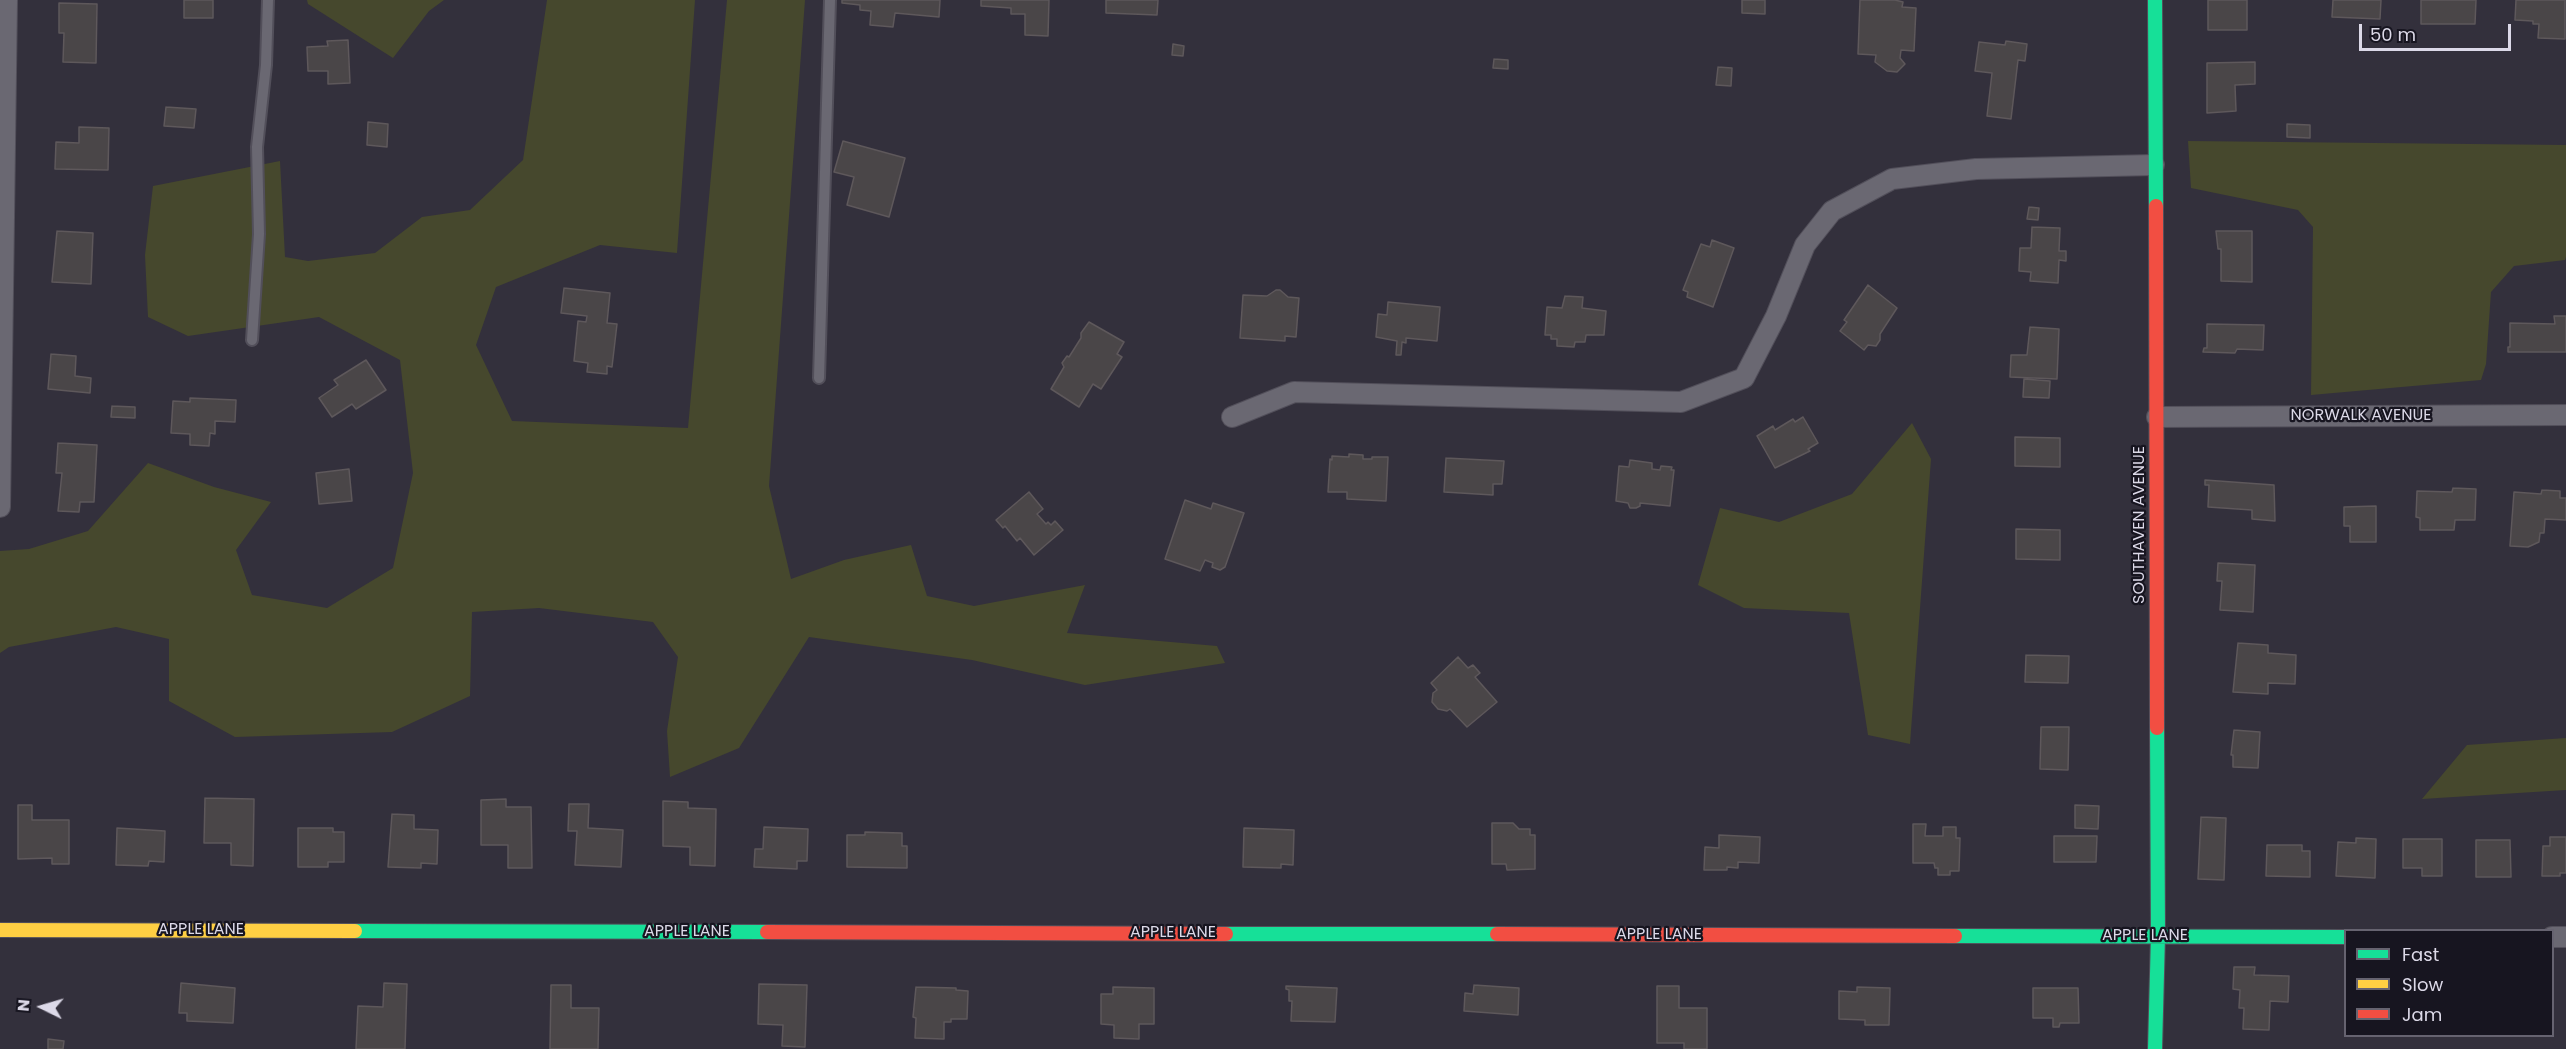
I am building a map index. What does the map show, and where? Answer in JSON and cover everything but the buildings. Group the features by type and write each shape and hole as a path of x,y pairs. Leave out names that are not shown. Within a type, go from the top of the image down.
{"street":[{"path":"0,507 8,0"},
{"name":"SOUTHAVEN AVENUE","path":"2155,0 2158,936 2155,1049"},
{"path":"1232,417 1294,392 1681,402 1744,378 1776,316 1805,245 1832,211 1892,179 1976,170 2154,165"},
{"name":"NORWALK AVENUE","path":"2157,417 2566,415"},
{"name":"APPLE LANE","path":"0,930 2344,937"}],"lane":[{"path":"252,340 259,234 257,147 266,65 267,0"},
{"path":"819,378 830,0"}],"green space":[{"path":"307,0 444,0 429,11 393,58 308,4"},
{"path":"547,0 695,0 677,253 600,245 496,287 476,345 512,421 688,428 727,0 805,0 769,486 791,579 844,560 911,545 927,596 974,606 1085,585 1067,633 1217,646 1225,663 1085,685 972,660 809,637 739,748 670,777 667,731 678,657 653,622 539,608 472,612 470,696 392,732 235,737 169,701 169,639 116,627 9,647 0,653 0,551 29,549 88,531 148,463 214,487 271,502 236,550 252,595 327,608 393,568 413,473 400,360 319,317 188,336 148,317 145,255 153,186 280,161 285,257 308,261 375,253 422,217 470,210 523,160"},
{"path":"2188,141 2566,145 2566,257 2565,260 2514,266 2491,292 2486,364 2481,380 2311,395 2313,227 2298,210 2191,188"},
{"path":"1912,423 1931,459 1910,744 1868,735 1849,613 1744,608 1698,585 1720,508 1779,522 1852,494"},
{"path":"2566,738 2566,790 2422,799 2467,745"}],"traffic: fast":[{"path":"2155,0 2156,206"},
{"path":"2155,1049 2158,936 2157,728"},
{"path":"355,931 767,932"},
{"path":"1226,934 1497,934"},
{"path":"1955,936 2344,937"}],"traffic: slow":[{"path":"0,930 355,931"}],"traffic: jam":[{"path":"2156,206 2157,728"},
{"path":"767,932 1226,934"},
{"path":"1497,934 1955,936"}]}
